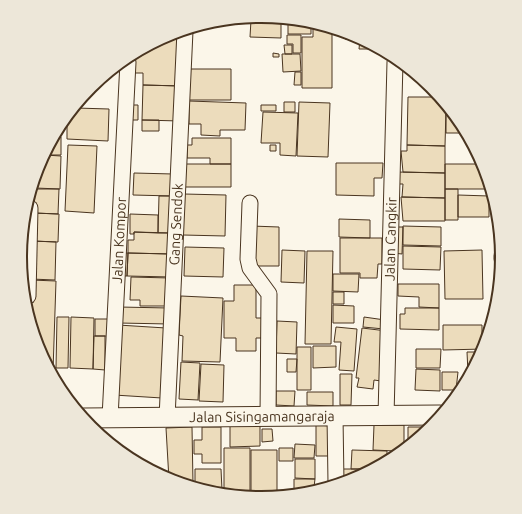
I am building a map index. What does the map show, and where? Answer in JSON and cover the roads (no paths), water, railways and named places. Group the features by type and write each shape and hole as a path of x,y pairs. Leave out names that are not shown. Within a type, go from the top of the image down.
{"street":[{"name":"Gang Sendok","path":"167,418 185,35"},
{"name":"Jalan Kompor","path":"110,418 128,64"},
{"name":"Jalan Cangkir","path":"386,416 395,65"},
{"path":"250,203 248,258 250,268 269,294 268,417"},
{"path":"28,278 30,221"},
{"name":"Jalan Sisingamangaraja","path":"92,418 433,415"},
{"path":"335,416 336,479"}]}
